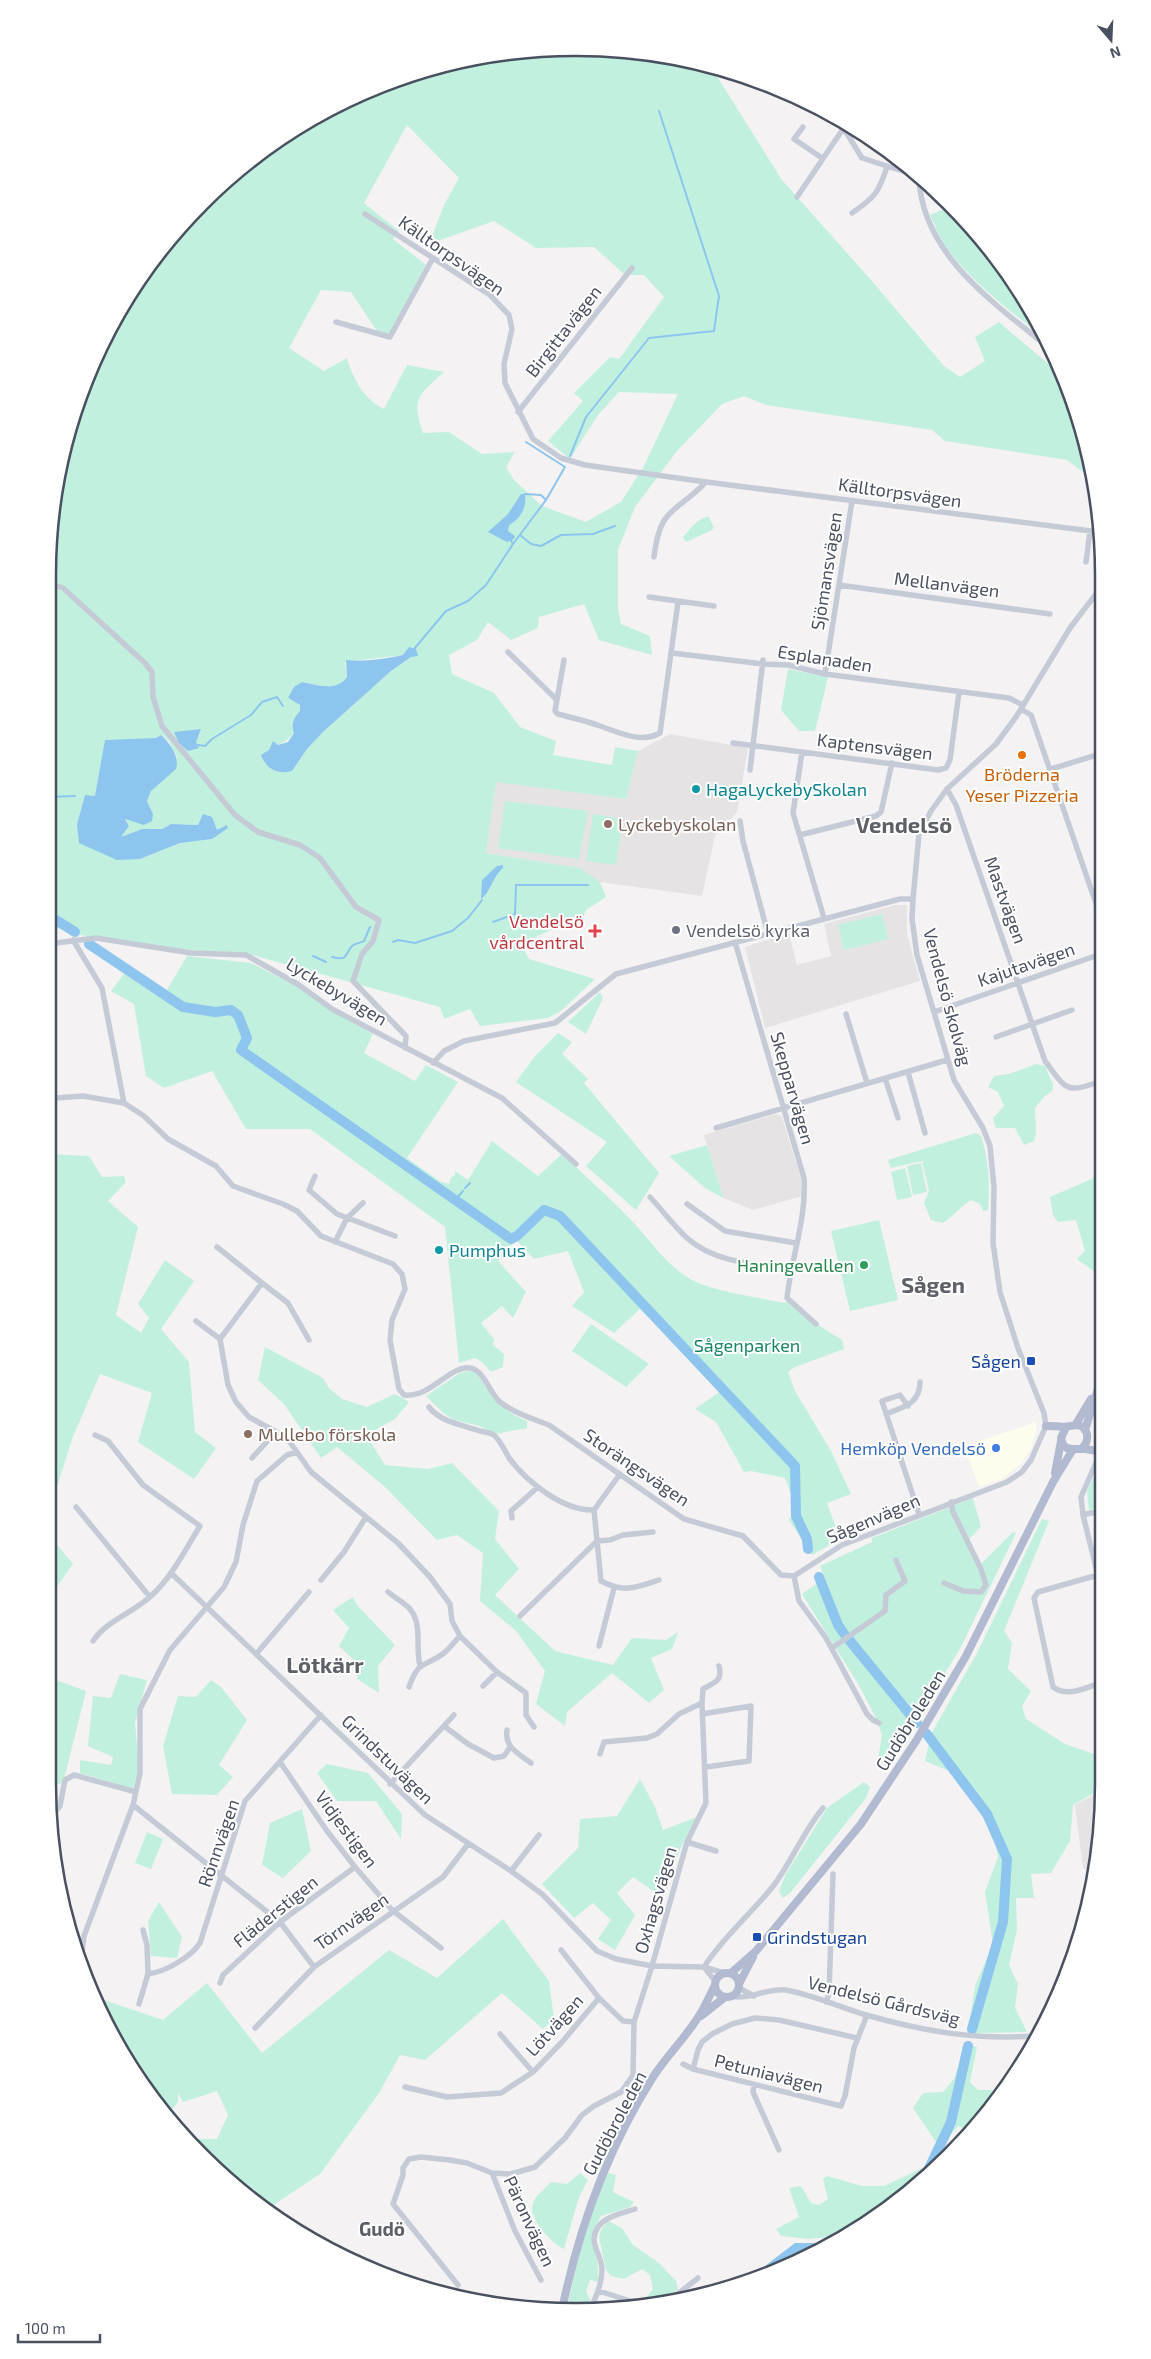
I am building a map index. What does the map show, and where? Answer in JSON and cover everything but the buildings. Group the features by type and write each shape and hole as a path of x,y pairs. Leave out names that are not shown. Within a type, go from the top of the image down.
{"main road":[{"path":"1046,1426 1066,1427 1076,1424 1095,1391"},
{"path":"1095,1396 1085,1430 1087,1440 1095,1446"},
{"path":"1076,1424 1085,1430"},
{"path":"1046,1426 1061,1439 1067,1449 1095,1450"},
{"path":"1061,1439 1066,1427"},
{"name":"Gudöbroleden","path":"1053,1482 1061,1439"},
{"path":"1081,1448 1087,1440"},
{"name":"Gudöbroleden","path":"727,1973 756,1951 861,1824 916,1741 966,1656 1053,1482 1072,1450"},
{"name":"Gudöbroleden","path":"739,1986 756,1951"},
{"path":"727,1973 736,1976 739,1986 727,1996 718,1992 715,1983 727,1973"},
{"name":"Gudöbroleden","path":"564,2303 576,2251 594,2195 613,2150 654,2076 697,2019 715,1983"},
{"name":"Gudöbroleden","path":"697,2019 727,1996"}],"street":[{"path":"803,127 794,139 822,158"},
{"path":"797,197 840,129"},
{"path":"846,133 862,158 900,170"},
{"path":"852,213 874,197 880,190 887,167"},
{"path":"920,187 924,208 942,248 993,302 1037,338"},
{"name":"Källtorpsvägen","path":"365,214 490,294 509,315 512,329 504,364 506,384 518,412 533,439 561,458 585,465 706,482 1090,531"},
{"path":"336,322 390,336 433,258"},
{"name":"Birgittavägen","path":"518,412 632,268"},
{"path":"654,557 659,529 664,517 706,482"},
{"name":"Sjömansvägen","path":"825,674 852,501"},
{"path":"1086,562 1090,531"},
{"name":"Mellanvägen","path":"839,585 1050,614"},
{"path":"56,586 63,588 145,663 152,672 153,697 162,726 235,815 258,832 300,845 320,858 356,906 379,920 373,941 362,954 353,981 406,1036 405,1048"},
{"name":"Vendelsö skolväg","path":"1046,1426 1044,1413 1018,1348 1000,1292 993,1243 994,1178 990,1146 983,1128 954,1080 947,1060 936,1011 917,955 912,919 912,899 919,834 931,811 947,789 996,744 1022,707 1070,628 1095,595"},
{"path":"649,597 714,606"},
{"path":"564,660 556,699 555,711 558,714 601,726 617,733 652,738 660,734 678,602"},
{"path":"508,652 556,699"},
{"name":"Esplanaden","path":"672,653 788,665 825,674 1009,698 1022,707"},
{"path":"750,770 763,662"},
{"name":"Kaptensvägen","path":"733,743 938,770 946,768 950,760 959,692"},
{"path":"1022,707 1031,715 1095,900"},
{"path":"802,752 793,813 824,918"},
{"path":"1050,769 1095,756"},
{"path":"800,835 876,816 881,812 892,763"},
{"name":"Mastvägen","path":"947,789 956,805 1045,1060 1066,1086 1077,1089 1095,1083"},
{"path":"740,821 743,841 768,934"},
{"path":"432,1063 444,1051 464,1041 555,1024 616,974 824,918 900,899 912,899"},
{"name":"Lyckebyvägen","path":"56,943 96,938 191,953 246,955 299,985 332,1008 432,1063 502,1098 576,1164"},
{"path":"73,940 102,988 124,1103"},
{"name":"Skepparvägen","path":"735,942 804,1178 806,1197 790,1268 787,1298 816,1324"},
{"name":"Kajutavägen","path":"936,1011 1095,956"},
{"path":"996,1037 1072,1010"},
{"path":"846,1014 867,1083"},
{"path":"716,1128 947,1060"},
{"path":"908,1072 925,1133"},
{"path":"885,1078 898,1118"},
{"path":"56,1098 83,1096 124,1103 144,1116 168,1139 216,1166 233,1186 297,1211 321,1236 335,1242 347,1218 363,1202"},
{"path":"315,1176 309,1190 337,1214 395,1236"},
{"path":"650,1197 687,1238 706,1251 726,1259 790,1268"},
{"path":"687,1204 726,1231 796,1243"},
{"name":"Storängsvägen","path":"335,1242 393,1264 402,1274 405,1289 392,1320 390,1340 399,1389 404,1395 419,1395 460,1370 470,1368 478,1372 500,1402 523,1416 549,1425 684,1519 743,1536 781,1575 794,1576"},
{"path":"217,1247 288,1303 309,1340"},
{"path":"220,1339 262,1283"},
{"path":"196,1321 220,1339 228,1385 236,1402 248,1417 287,1438 311,1472 398,1543 430,1577 450,1604 452,1621 460,1636 497,1672 526,1693 526,1715 534,1727"},
{"path":"908,1406 900,1395 882,1401 886,1414 908,1406 920,1393 920,1382"},
{"path":"429,1406 433,1412 453,1423 494,1435 520,1471 538,1487 567,1505 581,1510 594,1510"},
{"name":"Sågenvägen","path":"886,1414 919,1514"},
{"name":"Sågenvägen","path":"794,1576 842,1544 990,1489 1022,1472 1031,1460 1046,1426"},
{"path":"252,1458 276,1432"},
{"path":"93,1641 100,1631 150,1597 171,1573 200,1526 143,1485 108,1441 95,1435"},
{"path":"83,1946 84,1936 133,1805 140,1774 140,1709 170,1650 224,1586 236,1562 243,1525 257,1481 287,1455 297,1452"},
{"path":"1095,1467 1082,1497 1083,1515 1095,1563"},
{"path":"620,1474 594,1510 601,1581 614,1588 632,1589 659,1580"},
{"path":"512,1518 511,1511 538,1487"},
{"path":"944,1583 973,1593 981,1592 986,1585 981,1569 953,1512 952,1502"},
{"path":"76,1508 150,1597"},
{"path":"1083,1515 1095,1512"},
{"path":"321,1580 344,1552 366,1517"},
{"path":"520,1616 597,1541 610,1540 623,1535 653,1532"},
{"path":"832,1648 885,1611 886,1595 905,1581 896,1560"},
{"name":"Grindstuvägen","path":"171,1573 257,1653 425,1816 511,1871 542,1894 598,1951 616,1959 652,1966 704,1967 727,1973"},
{"path":"794,1576 799,1601 832,1648 867,1714 879,1723"},
{"path":"1095,1576 1038,1592 1034,1598 1053,1687 1061,1692 1068,1692 1095,1684"},
{"path":"599,1646 614,1588"},
{"path":"257,1653 309,1592"},
{"path":"388,1592 410,1609 414,1617 417,1624 417,1653 420,1664"},
{"path":"409,1687 413,1674 420,1664 443,1654 460,1636"},
{"name":"Oxhagsvägen","path":"492,2173 511,2174 534,2167 565,2138 582,2114 621,2092 633,2075 634,2022 688,1842 706,1802 706,1767 702,1714 703,1689 719,1680 721,1674 719,1666"},
{"path":"483,1686 497,1672"},
{"path":"600,1754 604,1742 647,1738 657,1734 679,1714 702,1703"},
{"path":"702,1714 751,1706 749,1761 706,1767"},
{"name":"Rönnvägen","path":"148,1974 157,1973 196,1949 200,1943 245,1801 321,1715"},
{"path":"390,1784 454,1715"},
{"path":"444,1726 468,1744 494,1758 504,1756 510,1747"},
{"path":"507,1730 506,1739 510,1747 531,1763"},
{"name":"Vidjestigen","path":"280,1762 327,1831 392,1910 441,1948"},
{"path":"57,1810 60,1806 65,1780 74,1775 83,1775 136,1792"},
{"path":"133,1805 280,1922 314,1966"},
{"path":"715,1983 704,1967 772,1887 787,1866 799,1842 823,1808"},
{"path":"511,1871 539,1835"},
{"name":"Oxhagsvägen","path":"688,1842 716,1850"},
{"name":"Törnvägen","path":"255,2028 314,1966 392,1910 443,1877 468,1844"},
{"name":"Fläderstigen","path":"220,1983 223,1975 280,1922 355,1867"},
{"path":"826,2002 829,1994 833,1874"},
{"path":"139,2004 148,1974 147,1945 143,1930"},
{"path":"561,1950 599,1998 624,2021 634,2022"},
{"path":"739,1986 754,1996"},
{"name":"Vendelsö Gårdsväg","path":"727,1996 741,1999 784,1990 867,2015 958,2036 996,2039 1028,2037"},
{"name":"Lötvägen","path":"405,2086 447,2097 501,2092 532,2072 562,2042 599,1998"},
{"name":"Petuniavägen","path":"857,2038 779,2020 755,2018 732,2024 712,2034 702,2042 693,2069 841,2106 845,2096 857,2038 867,2015"},
{"name":"Lötvägen","path":"500,2034 532,2072"},
{"path":"682,2064 693,2069"},
{"path":"754,2084 753,2092 779,2150"},
{"path":"458,2285 393,2204 403,2175 402,2168 409,2159 421,2157 467,2163 492,2173"},
{"name":"Päronvägen","path":"492,2173 515,2231 541,2280"},
{"path":"593,2302 599,2291 602,2267 594,2239 598,2225 609,2217 635,2209"},
{"path":"680,2292 698,2278"},
{"path":"599,2291 627,2300"}],"shaded area":[{"name":"Lyckebyskolan","path":"670,734 748,748 737,812 715,836 702,896 600,882 580,868 486,853 496,781 626,799 638,751"},
{"path":"895,905 907,905 907,934 920,981 765,1028 745,947 789,933 797,965 831,956 824,924"},
{"path":"776,1114 782,1117 801,1179 802,1196 753,1210 723,1198 704,1135"},
{"path":"1036,1422 1037,1429 1031,1448 1022,1463 1002,1479 979,1487 968,1457 980,1453 976,1442"},
{"path":"1095,1794 1094,1817 1087,1869 1083,1869 1075,1805"}],"green space":[{"path":"542,57 609,57 677,66 717,76 782,180 944,366 960,377 985,361 975,337 999,322 1049,364 1067,409 1085,473 1067,460 945,441 932,430 766,405 744,396 722,404 677,451 635,507 618,550 618,610 621,624 650,636 652,655 599,640 584,604 539,617 538,628 511,640 488,622 477,640 449,655 452,674 494,693 520,727 556,741 553,755 612,765 615,747 638,751 626,799 496,782 486,853 580,868 600,882 606,897 586,910 579,926 565,923 521,944 529,959 595,979 561,1011 548,1018 480,1026 470,1009 444,1019 440,1007 252,955 137,946 95,939 56,927 57,542 66,474 74,441 96,377 110,346 144,287 164,259 208,208 233,185 287,144 316,126 377,96 409,84 474,66 508,61","holes":["407,125 459,178 444,205 429,244 494,221 536,248 594,247 625,275 644,275 664,297 619,359 610,357 574,393 583,401 548,441 570,459 598,415 619,392 678,394 643,468 621,502 586,522 542,506 514,480 506,467 515,452 482,454 449,432 423,433 418,412 420,398 428,386 444,372 407,365 384,409 371,400 360,388 347,358 324,371 289,348 321,290 351,292 379,334 390,333 426,265 393,239 399,231 364,203","403,655 411,657 391,671 323,732 307,749 292,771 261,755 269,751 273,741 278,745 284,742 289,739 296,729 300,705 288,698 302,682 320,686 338,685 347,677 345,662","161,735 169,741 177,757 151,791 147,801 153,814 125,818 129,826 121,837 142,829 162,829 171,824 198,825 217,830 212,839 180,843 140,859 77,824 85,795 95,796"]},
{"path":"944,209 966,233 1007,287 1031,327 978,283 955,259 945,246 930,215"},
{"path":"708,516 714,527 712,530 686,542 683,537 691,527"},
{"path":"788,669 828,677 815,731 799,731 781,710"},
{"path":"505,801 588,811 579,859 498,848"},
{"path":"593,814 623,819 616,865 586,861"},
{"path":"882,914 888,939 844,950 838,925"},
{"name":"Sågenparken","path":"187,956 251,963 298,987 331,1010 373,1034 364,1053 415,1081 426,1065 458,1082 407,1158 441,1182 449,1184 451,1178 455,1175 455,1171 468,1180 492,1141 538,1176 562,1154 621,1210 666,1260 692,1280 724,1291 785,1303 788,1300 807,1318 842,1340 844,1349 795,1367 788,1372 795,1391 831,1451 851,1494 827,1503 840,1539 812,1555 789,1520 796,1507 785,1478 751,1471 744,1472 716,1422 695,1409 722,1390 640,1309 614,1333 572,1306 584,1292 568,1251 534,1259 516,1240 498,1261 526,1292 513,1318 502,1306 481,1323 494,1339 493,1345 504,1354 503,1367 491,1372 482,1362 475,1358 459,1363 445,1227 310,1129 246,1129 212,1071 164,1088 146,1076 134,1004 111,991 126,971 164,995"},
{"path":"600,992 603,998 586,1034 568,1022"},
{"path":"558,1033 572,1042 562,1054 588,1079 584,1083 659,1173 636,1210 586,1166 607,1142 516,1082 536,1055"},
{"path":"1036,1064 1045,1066 1053,1084 1053,1090 1035,1108 1036,1133 1034,1141 1024,1145 1015,1128 996,1128 993,1118 1004,1106 998,1092 988,1087 994,1076 1009,1074"},
{"path":"976,1133 981,1136 987,1164 989,1182 988,1210 983,1211 980,1204 971,1200 943,1223 931,1220 924,1203 929,1191 922,1161 891,1168 888,1160"},
{"path":"707,1145 723,1198 705,1188 669,1156"},
{"path":"56,1154 89,1156 102,1177 124,1176 126,1182 108,1201 138,1227 116,1315 141,1333 149,1318 138,1304 165,1260 194,1281 161,1329 189,1362 195,1432 216,1448 194,1479 138,1442 152,1393 100,1374 72,1439 56,1490"},
{"path":"921,1163 927,1192 913,1195 907,1166"},
{"path":"905,1168 912,1197 897,1200 891,1172"},
{"path":"1095,1178 1095,1272 1077,1259 1085,1251 1076,1220 1058,1222 1053,1215 1050,1197"},
{"name":"Haningevallen","path":"879,1220 898,1300 850,1311 831,1231"},
{"path":"591,1324 649,1364 626,1387 572,1351"},
{"path":"265,1347 323,1378 329,1388 342,1399 367,1407 395,1394 409,1402 395,1419 366,1435 385,1465 428,1469 452,1463 499,1511 495,1539 519,1569 495,1595 555,1651 613,1665 632,1638 666,1640 678,1632 672,1649 651,1658 664,1690 649,1703 612,1673 567,1712 565,1726 536,1704 545,1671 516,1631 480,1601 483,1553 457,1535 437,1540 385,1487 337,1447 321,1458 284,1404 258,1380"},
{"path":"469,1371 476,1373 503,1407 510,1413 527,1421 527,1428 495,1434 480,1426 454,1420 442,1412 426,1396 460,1373"},
{"path":"1095,1474 1095,1508 1089,1510 1087,1492"},
{"path":"973,1498 981,1527 969,1539 981,1564 1013,1532 1016,1533 961,1647 888,1767 878,1760 882,1735 875,1716 857,1682 802,1594 825,1578 820,1566 872,1542 872,1538"},
{"path":"1042,1519 1049,1521 1004,1631 1012,1643 1008,1669 1031,1691 1022,1706 1026,1719 1065,1744 1095,1754 1095,1793 1073,1805 1070,1841 1051,1873 1031,1874 1034,1898 1016,1898 1017,1929 1009,1965 1018,1984 1015,2008 1027,2032 975,2033 970,2020 975,1986 993,1944 985,1892 998,1857 989,1809 954,1773 925,1761 931,1734 977,1653"},
{"path":"56,1544 73,1564 56,1588"},
{"path":"353,1597 357,1605 395,1645 378,1666 379,1693 357,1679 359,1665 339,1646 349,1628 333,1610"},
{"path":"120,1674 147,1680 135,1723 139,1767 133,1789 80,1773 80,1760 111,1765 113,1757 88,1746 93,1696 111,1698"},
{"path":"56,1680 86,1691 63,1783 56,1784"},
{"path":"211,1680 221,1687 247,1720 219,1765 233,1777 217,1795 172,1794 163,1746 178,1696 196,1697"},
{"path":"327,1764 368,1773 402,1814 401,1839 376,1801 337,1801 317,1773"},
{"path":"640,1779 655,1807 663,1830 697,1817 680,1849 663,1898 633,1877 617,1893 635,1915 615,1950 598,1939 611,1920 593,1903 574,1918 542,1884 578,1848 580,1819 617,1816"},
{"path":"864,1782 870,1787 866,1798 790,1893 783,1898 779,1891 786,1874 827,1808"},
{"path":"302,1809 311,1851 283,1878 262,1865 270,1823"},
{"path":"147,1832 163,1839 151,1869 135,1863"},
{"path":"159,1902 182,1937 177,1958 151,1956 148,1921"},
{"path":"503,1919 549,1981 554,2019 543,2029 502,1993 425,2060 400,2055 379,2093 320,2174 273,2205 233,2174 197,2139 217,2139 228,2115 217,2091 183,2102 178,2093 178,2102 171,2109 144,2072 126,2043 104,2000 163,2020 207,1983 262,2053 389,1950 437,1978"},
{"path":"966,2044 977,2047 970,2082 978,2090 994,2090 964,2128 958,2126 946,2141 945,2149 927,2165 938,2145 913,2108 923,2093 943,2092 954,2079"},
{"path":"926,2166 864,2215 827,2237 808,2239 781,2236 776,2229 799,2217 789,2188 801,2186 811,2203 819,2205 828,2199 823,2179 827,2176 862,2186 884,2186"},
{"path":"580,2173 588,2180 579,2197 564,2249 553,2242 537,2223 532,2209 533,2203 551,2182 567,2184"},
{"path":"608,2173 616,2175 613,2192 634,2202 630,2207 601,2216 594,2233 598,2282 590,2280 586,2291 590,2299 589,2303 568,2303 583,2240 594,2206"},
{"path":"608,2221 622,2228 633,2245 659,2263 676,2281 678,2289 672,2294 646,2298 653,2289 650,2275 642,2269 624,2279 611,2276 606,2270 599,2237 601,2230"}],"water":[{"path":"521,494 525,494 524,508 516,520 509,525 508,531 515,536 514,539 507,542 488,532 508,514"},
{"path":"409,647 416,649 418,656 411,657 391,671 323,732 307,749 292,771 282,772 273,770 266,764 261,755 269,750 273,741 278,745 288,742 294,733 293,722 300,711 300,705 288,698 294,687 302,682 320,686 337,685 347,677 346,660 360,661 389,658 403,655"},
{"path":"201,729 196,742 199,748 188,751 179,743 174,732"},
{"path":"161,735 173,750 177,760 176,769 151,791 147,801 153,814 152,821 144,825 125,819 129,826 121,837 142,829 162,829 171,824 198,825 203,814 212,817 217,830 227,825 228,828 212,839 180,843 140,859 117,860 79,843 77,824 85,795 95,796 105,740 156,738"},
{"path":"503,865 503,868 481,899 482,880 497,866"},
{"path":"795,2243 816,2243 805,2249 764,2267"}],"waterway":[{"path":"570,456 586,417 649,338 714,331 719,296 659,111"},
{"path":"525,494 541,495 546,500 565,467 526,442"},
{"path":"513,544 546,500"},
{"path":"520,535 531,544 541,546 561,535 593,534 615,526"},
{"path":"414,649 446,611 468,601 486,585 513,544 510,539"},
{"path":"198,745 205,746 212,739 251,715 262,702 277,697 283,706"},
{"path":"56,797 75,796"},
{"path":"493,922 515,914 516,885 588,885"},
{"path":"393,942 398,940 415,943 452,931 468,918 482,900"},
{"path":"56,920 75,932"},
{"path":"332,957 344,958 352,946 364,941 370,927"},
{"path":"89,944 183,1007 215,1012 231,1010 238,1015 247,1038 241,1050 511,1239 517,1236 544,1210 560,1216 795,1466 796,1516 807,1539 808,1549"},
{"path":"313,956 326,962"},
{"path":"465,1188 470,1183"},
{"path":"456,1199 463,1191"},
{"path":"819,1577 838,1625 845,1635"},
{"path":"850,1641 917,1723"},
{"path":"926,1733 987,1814 1007,1859 1003,1922 972,2029"},
{"path":"933,2160 951,2122 968,2046"}],"place":[{"name":"Bröderna Yeser Pizzeria","path":"1022,755"},
{"name":"HagaLyckebySkolan","path":"696,789"},
{"name":"Lyckebyskolan","path":"608,824"},
{"name":"Vendelsö kyrka","path":"676,930"},
{"name":"Vendelsö vårdcentral","path":"595,931"},
{"name":"Pumphus","path":"439,1250"},
{"name":"Haningevallen","path":"864,1265"},
{"name":"Sågen","path":"1031,1361"},
{"name":"Mullebo förskola","path":"248,1434"},
{"name":"Hemköp Vendelsö","path":"996,1448"},
{"name":"Grindstugan","path":"757,1937"}],"district":[{"name":"Vendelsö","path":"904,824"},
{"name":"Sågen","path":"933,1284"},
{"name":"Lötkärr","path":"325,1664"},
{"name":"Gudö","path":"382,2228"}]}
